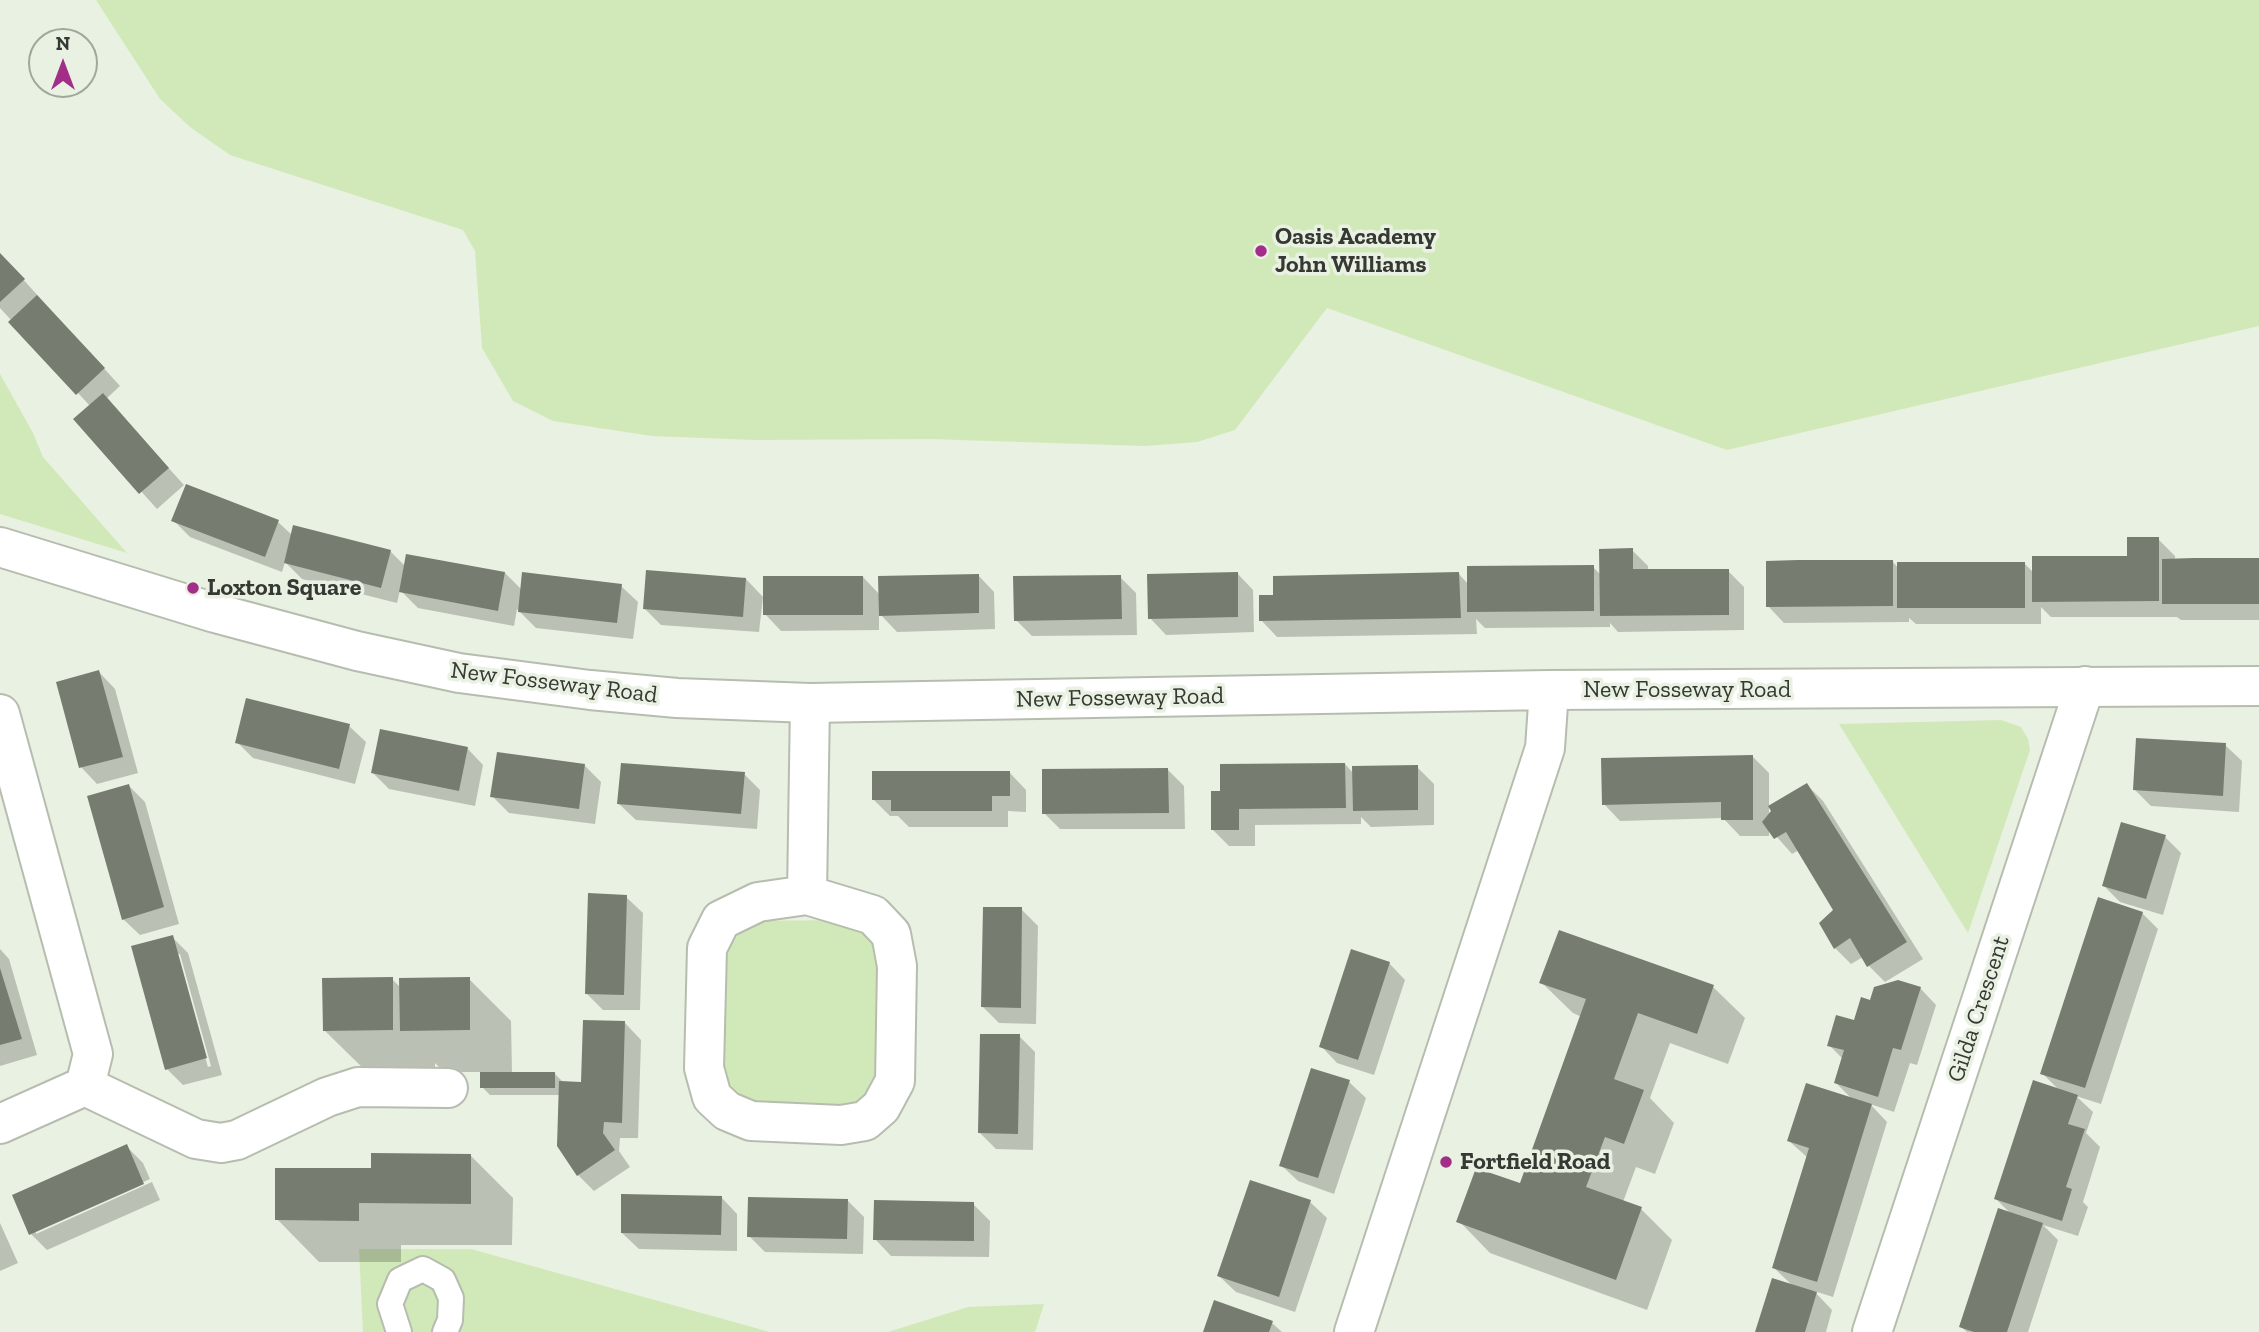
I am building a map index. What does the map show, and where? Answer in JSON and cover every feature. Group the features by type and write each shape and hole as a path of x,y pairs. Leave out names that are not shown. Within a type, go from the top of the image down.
{"street":[{"name":"New Fosseway Road","path":"0,547 215,613 357,651 459,673 677,698 810,703 1549,690 2259,686"},
{"name":"Gilda Crescent","path":"1872,1332 2085,686"},
{"path":"1354,1332 1545,748 1549,690"},
{"path":"807,895 810,703"},
{"path":"0,714 93,1054 85,1086"},
{"path":"807,895 873,915 891,934 897,967 895,1081 881,1107 865,1121 841,1125 751,1121 727,1111 712,1097 704,1068 707,948 721,920 758,902 807,895"},
{"path":"0,1124 85,1086 196,1139 221,1143 237,1140 327,1097 358,1087 447,1088"}],"lane":[{"path":"399,1332 390,1304 400,1280 423,1269 443,1280 451,1298 450,1320 445,1332"}],"green space":[{"name":"Oasis Academy John Williams","path":"96,0 2259,0 2259,326 1727,450 1327,308 1235,430 1197,442 1145,446 929,439 755,440 652,436 553,421 513,401 482,348 475,251 463,230 230,155 190,127 160,99"},
{"path":"0,374 33,433 43,457 127,553 0,514"},
{"path":"2001,720 2021,727 2028,739 2030,750 1968,933 1839,724"},
{"path":"841,920 860,929 875,944 882,962 876,1084 861,1102 839,1111 752,1103 731,1088 720,1068 723,943 748,921"},
{"path":"359,1249 471,1249 770,1332 363,1332"},
{"path":"1044,1304 1035,1332 888,1332 968,1307"}],"building":[{"path":"0,253 25,279 0,302"},
{"path":"37,295 105,368 76,395 8,322"},
{"path":"103,393 169,468 139,494 73,419"},
{"path":"186,484 279,520 265,557 171,521"},
{"path":"293,525 391,550 381,588 284,563"},
{"path":"2127,537 2159,537 2159,601 2032,602 2032,556 2127,556"},
{"path":"1633,548 1633,569 1729,569 1729,615 1600,616 1599,549"},
{"path":"406,554 505,572 498,611 399,592"},
{"path":"2259,558 2259,604 2162,604 2162,559"},
{"path":"1893,560 1893,606 1766,607 1766,561"},
{"path":"1897,562 2025,562 2025,608 1897,608"},
{"path":"1594,565 1594,611 1467,612 1467,566"},
{"path":"646,570 746,578 743,617 643,609"},
{"path":"522,572 622,584 617,623 518,612"},
{"path":"1238,572 1238,617 1148,619 1147,574"},
{"path":"1459,572 1461,618 1259,621 1259,595 1273,595 1273,576"},
{"path":"979,574 979,613 879,616 878,576"},
{"path":"1121,575 1122,619 1014,621 1013,576"},
{"path":"763,576 863,576 863,615 763,615"},
{"path":"99,670 123,757 79,768 56,682"},
{"path":"246,698 350,724 339,769 235,743"},
{"path":"380,729 468,747 459,791 371,773"},
{"path":"2136,738 2226,743 2223,796 2133,790"},
{"path":"497,752 585,764 579,809 490,797"},
{"path":"1753,755 1753,820 1721,820 1721,802 1602,805 1601,758"},
{"path":"621,763 745,772 741,814 617,804"},
{"path":"1345,763 1346,808 1239,809 1239,830 1211,830 1211,791 1220,791 1220,764"},
{"path":"1418,765 1418,810 1353,811 1352,766"},
{"path":"1168,768 1169,813 1042,814 1042,769"},
{"path":"872,771 1010,771 1010,796 992,796 992,811 891,811 891,800 872,800"},
{"path":"1807,783 1907,942 1867,967 1850,938 1834,949 1819,923 1833,910 1786,832 1774,839 1762,822 1771,811 1768,806"},
{"path":"129,784 164,907 122,920 87,796"},
{"path":"2121,822 2166,835 2146,899 2102,886"},
{"path":"588,893 627,895 624,995 585,994"},
{"path":"2098,897 2143,912 2085,1088 2040,1074"},
{"path":"983,907 1022,907 1021,1008 981,1007"},
{"path":"1559,930 1714,985 1697,1034 1638,1013 1614,1079 1644,1090 1624,1144 1605,1137 1586,1187 1642,1207 1616,1280 1456,1222 1476,1168 1520,1183 1586,999 1539,983"},
{"path":"173,935 207,1058 165,1070 131,946"},
{"path":"1351,949 1390,962 1358,1060 1319,1047"},
{"path":"0,968 22,1039 0,1045"},
{"path":"393,977 393,1030 323,1031 322,978"},
{"path":"470,977 470,1030 400,1031 399,978"},
{"path":"1898,980 1921,987 1901,1050 1893,1048 1878,1097 1834,1083 1844,1050 1827,1046 1836,1015 1854,1020 1861,997 1870,1000 1874,987"},
{"path":"583,1020 625,1021 622,1123 604,1122 603,1133 615,1150 577,1176 557,1146 559,1081 581,1082"},
{"path":"980,1034 1020,1034 1018,1134 978,1133"},
{"path":"1311,1068 1350,1080 1318,1178 1279,1166"},
{"path":"480,1072 555,1072 555,1088 480,1088"},
{"path":"2033,1080 2078,1095 2068,1124 2085,1129 2066,1187 2072,1189 2062,1221 1994,1199"},
{"path":"1806,1083 1872,1104 1817,1282 1772,1268 1809,1148 1787,1141"},
{"path":"127,1144 144,1184 29,1235 12,1195"},
{"path":"371,1153 471,1154 471,1204 359,1203 359,1221 275,1220 275,1168 371,1168"},
{"path":"1250,1180 1311,1200 1279,1297 1217,1276"},
{"path":"621,1194 722,1196 721,1235 621,1233"},
{"path":"748,1197 848,1199 847,1239 747,1237"},
{"path":"874,1200 974,1202 974,1241 873,1240"},
{"path":"1998,1208 2043,1223 2007,1332 1974,1332 1959,1327"},
{"path":"1772,1278 1817,1292 1805,1332 1755,1332"},
{"path":"1214,1300 1273,1321 1269,1332 1203,1332"}],"place":[{"name":"Oasis Academy John Williams","path":"1261,251"},
{"name":"Loxton Square","path":"193,588"},
{"name":"Fortfield Road","path":"1446,1162"}]}
